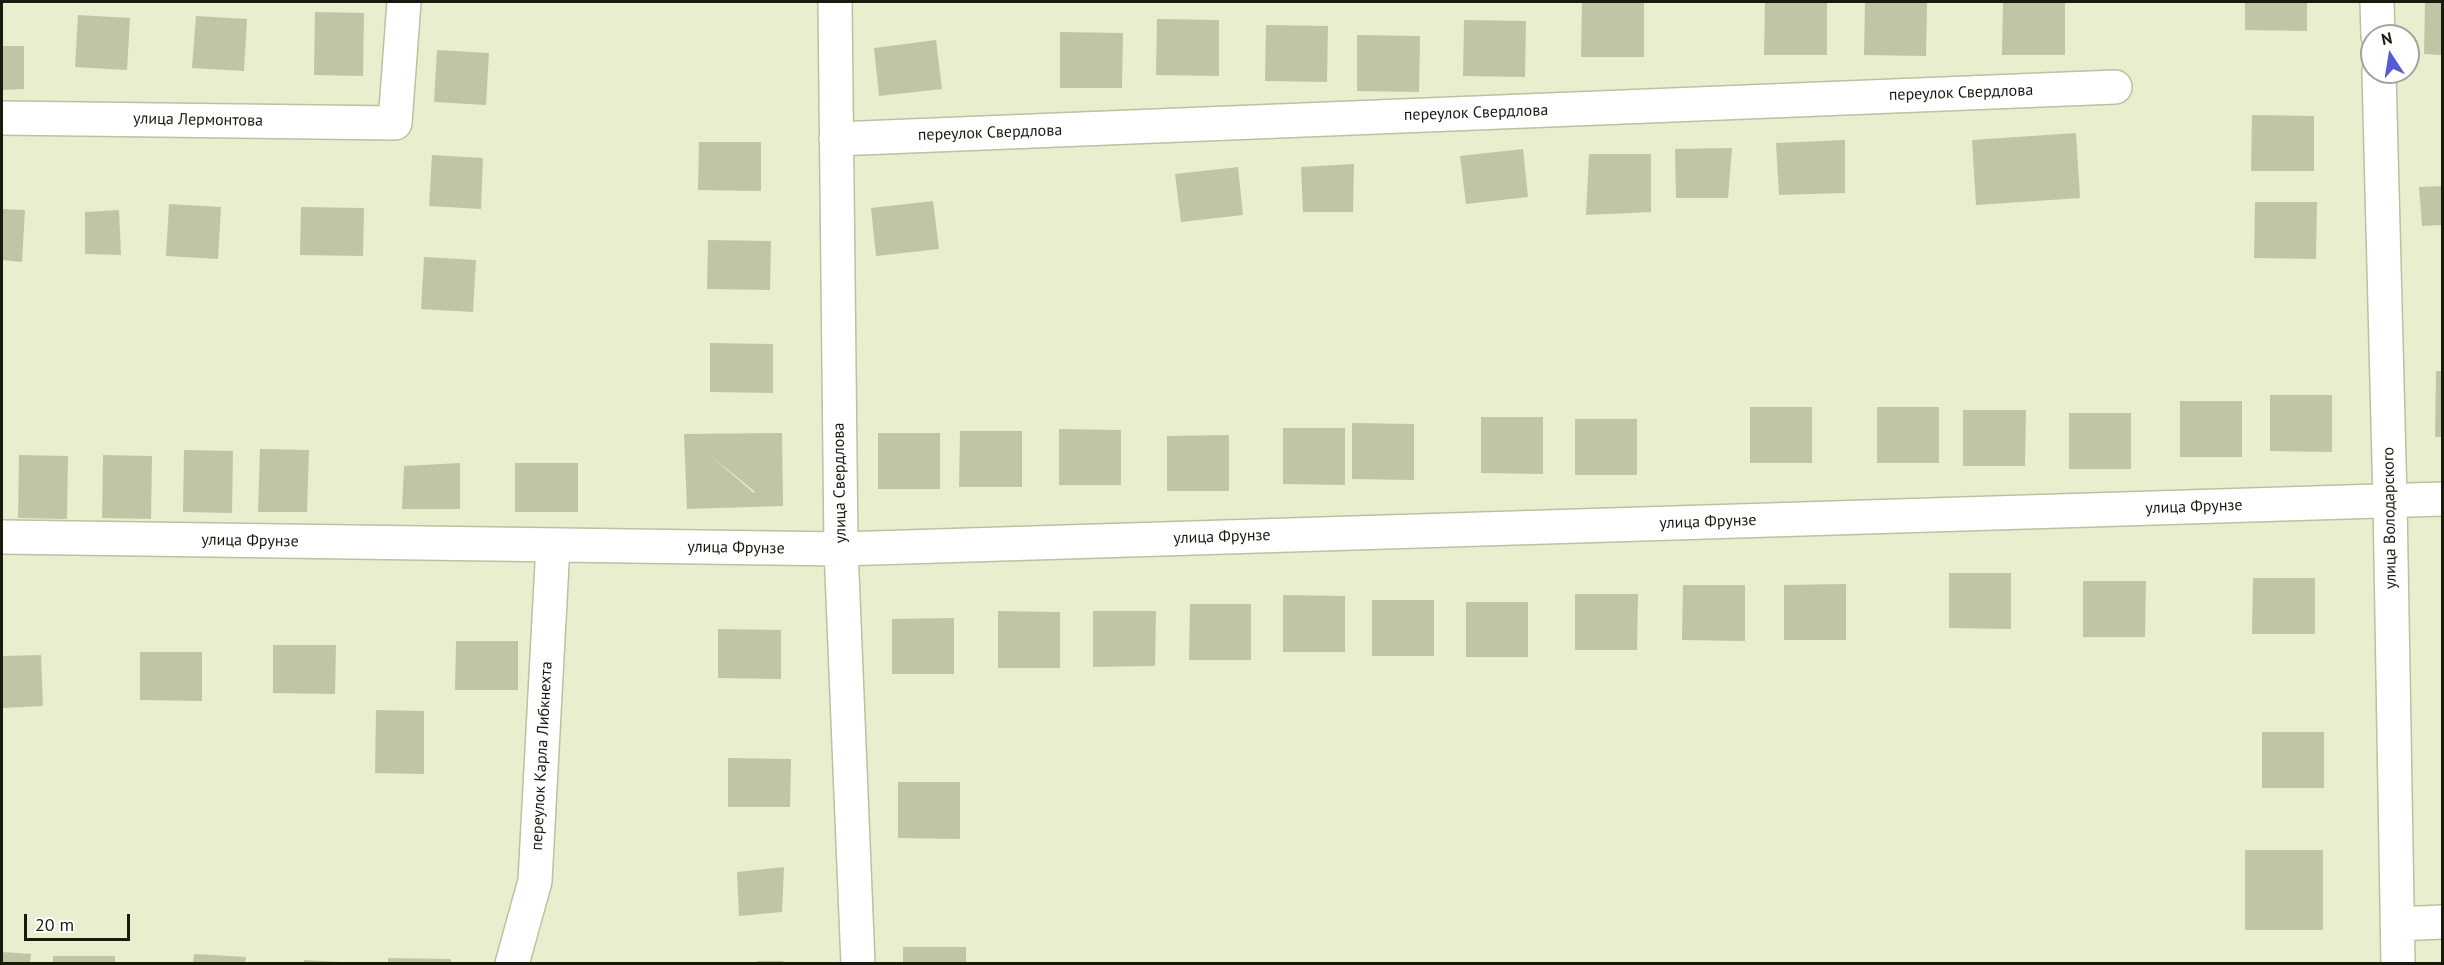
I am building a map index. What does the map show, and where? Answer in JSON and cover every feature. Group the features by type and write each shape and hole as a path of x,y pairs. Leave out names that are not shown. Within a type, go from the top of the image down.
{"street":[{"name":"улица Лермонтова","path":"2,118 395,123 404,2"},
{"name":"улица Свердлова","path":"835,2 841,549 858,963"},
{"path":"2377,2 2378,24"},
{"name":"улица Володарского","path":"2379,84 2390,500 2398,963"},
{"name":"переулок Свердлова","path":"836,139 2115,87"},
{"name":"улица Фрунзе","path":"2,537 841,549 2442,499"},
{"name":"переулок Карла Либкнехта","path":"512,963 535,881 554,545"},
{"path":"2397,924 2442,922"}],"building":[{"path":"1582,2 1644,2 1644,57 1581,57"},
{"path":"1765,2 1827,2 1827,55 1764,55"},
{"path":"1865,2 1927,2 1926,56 1864,55"},
{"path":"2003,2 2065,2 2065,55 2002,55"},
{"path":"2245,2 2307,2 2307,31 2245,30"},
{"path":"2425,2 2442,2 2442,55 2424,54"},
{"path":"315,12 364,13 363,76 314,75"},
{"path":"78,15 130,18 127,70 75,67"},
{"path":"196,16 247,19 244,71 192,68"},
{"path":"1157,19 1219,20 1219,76 1156,75"},
{"path":"1464,20 1526,21 1525,77 1463,76"},
{"path":"1266,25 1328,26 1327,82 1265,81"},
{"path":"1060,32 1123,33 1122,88 1060,88"},
{"path":"1357,35 1420,36 1419,92 1357,91"},
{"path":"936,40 942,89 879,96 874,48"},
{"path":"2,46 24,46 24,89 2,90"},
{"path":"437,50 489,53 486,105 434,102"},
{"path":"2252,115 2314,116 2314,171 2251,171"},
{"path":"2076,133 2080,198 1976,205 1972,140"},
{"path":"1845,140 1845,193 1779,195 1776,143"},
{"path":"699,142 761,142 761,191 698,190"},
{"path":"1732,148 1728,198 1676,198 1675,149"},
{"path":"1523,149 1528,197 1466,204 1460,156"},
{"path":"1589,154 1651,154 1651,212 1586,215"},
{"path":"432,155 483,158 481,209 429,206"},
{"path":"1354,164 1353,212 1303,212 1301,167"},
{"path":"1238,167 1243,215 1181,222 1175,174"},
{"path":"2442,186 2442,225 2422,226 2419,187"},
{"path":"933,201 939,249 876,256 871,208"},
{"path":"2255,202 2317,202 2316,259 2254,258"},
{"path":"169,204 221,207 218,259 166,256"},
{"path":"301,207 364,208 363,256 300,255"},
{"path":"2,209 25,210 22,262 2,260"},
{"path":"119,210 121,255 85,254 85,212"},
{"path":"708,240 771,241 770,290 707,289"},
{"path":"424,257 476,260 473,312 421,309"},
{"path":"710,343 773,344 773,393 710,392"},
{"path":"2436,371 2442,371 2442,437 2435,437"},
{"path":"2270,395 2332,395 2332,452 2270,451"},
{"path":"2180,401 2242,401 2242,457 2180,457"},
{"path":"1750,407 1812,407 1812,463 1750,463"},
{"path":"1877,407 1939,407 1939,463 1877,463"},
{"path":"1963,410 2026,410 2025,466 1963,466"},
{"path":"2069,413 2131,413 2131,469 2069,469"},
{"path":"1481,417 1543,417 1543,474 1481,473"},
{"path":"1575,419 1637,419 1637,475 1575,475"},
{"path":"1352,423 1414,424 1414,480 1352,479"},
{"path":"1283,428 1345,428 1345,485 1283,484"},
{"path":"1059,429 1121,430 1121,485 1059,485"},
{"path":"960,431 1022,431 1022,487 959,487"},
{"path":"782,433 783,506 687,509 684,434","holes":["712,457 755,492 754,493"]},
{"path":"878,433 940,433 940,489 878,489"},
{"path":"1229,435 1229,491 1167,491 1167,436"},
{"path":"260,449 309,450 307,512 258,512"},
{"path":"184,450 233,451 232,513 183,512"},
{"path":"19,455 68,456 67,519 18,518"},
{"path":"103,455 152,456 151,519 102,518"},
{"path":"460,463 460,509 402,509 404,466"},
{"path":"515,463 578,463 578,512 515,512"},
{"path":"1949,573 2011,573 2011,629 1949,628"},
{"path":"2253,578 2315,578 2315,634 2252,634"},
{"path":"2083,581 2146,581 2145,637 2083,637"},
{"path":"1846,584 1846,640 1784,640 1784,585"},
{"path":"1683,585 1745,585 1745,641 1682,640"},
{"path":"1575,594 1638,594 1637,650 1575,650"},
{"path":"1283,595 1345,596 1345,652 1283,652"},
{"path":"1372,600 1434,600 1434,656 1372,656"},
{"path":"1466,602 1528,602 1528,657 1466,657"},
{"path":"1190,604 1251,604 1251,660 1189,660"},
{"path":"998,611 1060,612 1060,668 998,668"},
{"path":"1093,611 1156,611 1155,666 1093,667"},
{"path":"954,618 954,674 892,674 892,619"},
{"path":"718,629 781,630 781,679 718,678"},
{"path":"456,641 518,641 518,690 455,690"},
{"path":"273,645 336,645 335,694 273,693"},
{"path":"140,652 202,652 202,701 140,700"},
{"path":"41,655 43,706 2,708 2,656"},
{"path":"376,710 424,711 424,774 375,773"},
{"path":"2262,732 2324,732 2324,788 2262,788"},
{"path":"728,758 791,759 790,807 728,807"},
{"path":"898,782 960,782 960,839 898,838"},
{"path":"2245,850 2323,850 2323,930 2245,930"},
{"path":"784,867 782,912 739,916 737,872"},
{"path":"903,947 966,947 966,964 903,964"},
{"path":"2,952 31,954 30,964 2,964"},
{"path":"194,954 246,957 245,964 193,964"},
{"path":"53,956 115,956 115,964 53,964"},
{"path":"388,958 451,959 451,964 388,964"},
{"path":"304,960 341,962 341,964 304,964"},
{"path":"757,961 783,961 782,964 757,964"}]}
